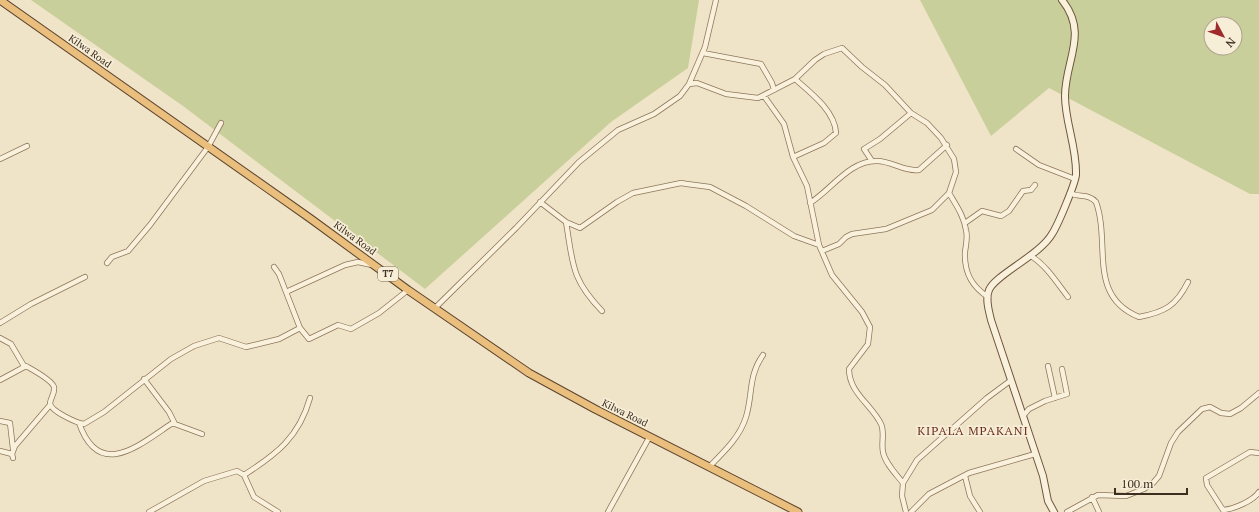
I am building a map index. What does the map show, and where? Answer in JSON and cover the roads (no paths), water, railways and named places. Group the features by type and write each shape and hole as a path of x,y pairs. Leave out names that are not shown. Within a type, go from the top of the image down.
{"highway":[{"name":"Kilwa Road","path":"0,0 377,266 408,290 529,373 789,510 798,512"}],"main road":[{"path":"1054,512 1048,500 1043,476 1010,381 991,320 988,297 991,287 1031,256 1052,234 1075,178 1065,95 1076,30 1070,13 1062,0"}],"street":[{"path":"434,308 579,162 623,127 654,114 668,106 680,96 689,84 703,53 716,0"},
{"path":"689,84 703,84 726,94 751,99 764,96 795,78 824,54 842,48 862,67 885,85 910,113 927,123 947,145 954,159 956,172 949,193 939,205 919,216 886,229 852,234 839,244 822,251"},
{"path":"703,53 762,65 774,90"},
{"path":"793,157 824,143 836,133 835,124 830,115 795,78"},
{"path":"764,96 784,124 793,157 807,186 819,245 836,281 862,312 870,327 868,344 849,370 850,377 854,390 873,412 882,426 884,455 903,483"},
{"path":"872,161 864,149 880,139 910,113"},
{"path":"107,263 112,257 126,253 132,247 183,183 208,147 221,123"},
{"path":"810,203 821,196 844,175 872,161 885,162 909,170 919,170 947,145"},
{"path":"0,159 27,146"},
{"path":"1016,148 1039,165 1075,178"},
{"path":"540,202 566,222 580,228 617,202 633,193 681,183 692,184 710,187 746,206 794,236 819,245"},
{"path":"965,223 982,211 1001,216 1009,211 1023,191 1031,190 1035,185"},
{"path":"949,193 965,223 967,231 967,269 977,290 988,297"},
{"path":"1070,193 1076,196 1088,196 1096,202 1102,233 1107,285 1115,302 1122,309 1139,317 1164,311 1178,298 1188,282"},
{"path":"566,222 576,277 587,296 602,311"},
{"path":"1031,256 1038,260 1050,273 1068,297"},
{"path":"286,292 350,264 358,262 377,266"},
{"path":"274,267 286,292 300,328 307,338 310,339 338,324 351,329 379,313 408,290"},
{"path":"0,323 31,304 85,277"},
{"path":"50,405 57,412 84,424 93,420 144,379 183,352 206,342 222,338 246,347 278,339 300,328"},
{"path":"0,338 11,344 24,366 35,370 52,384 54,391 50,405 13,454"},
{"path":"709,467 726,449 740,430 748,409 754,369 763,355"},
{"path":"0,380 24,366"},
{"path":"1048,366 1055,398"},
{"path":"1023,416 1029,409 1055,398 1066,396 1068,393 1062,369"},
{"path":"144,379 169,412 175,424"},
{"path":"906,512 902,496 903,483 911,467 920,455 987,398 1010,381"},
{"path":"1067,512 1092,497 1108,494 1126,496 1144,489 1153,483 1159,476 1171,443 1178,432 1202,409 1210,408 1221,413 1230,414 1241,408 1259,393"},
{"path":"244,475 275,454 286,444 303,420 310,398"},
{"path":"0,421 10,423 13,454"},
{"path":"79,423 90,445 96,450 111,455 131,450 171,424 175,424 202,434"},
{"path":"608,512 650,436"},
{"path":"0,451 13,454"},
{"path":"1259,453 1250,452 1206,478 1207,485 1223,510 1258,498 1259,492"},
{"path":"911,512 933,492 965,476 1035,454"},
{"path":"149,512 204,481 237,471 244,475 254,497 278,512"},
{"path":"965,476 970,496 980,512"},
{"path":"1092,497 1099,512"}],"district":[{"name":"KIPALA MPAKANI","path":"973,430"}]}
